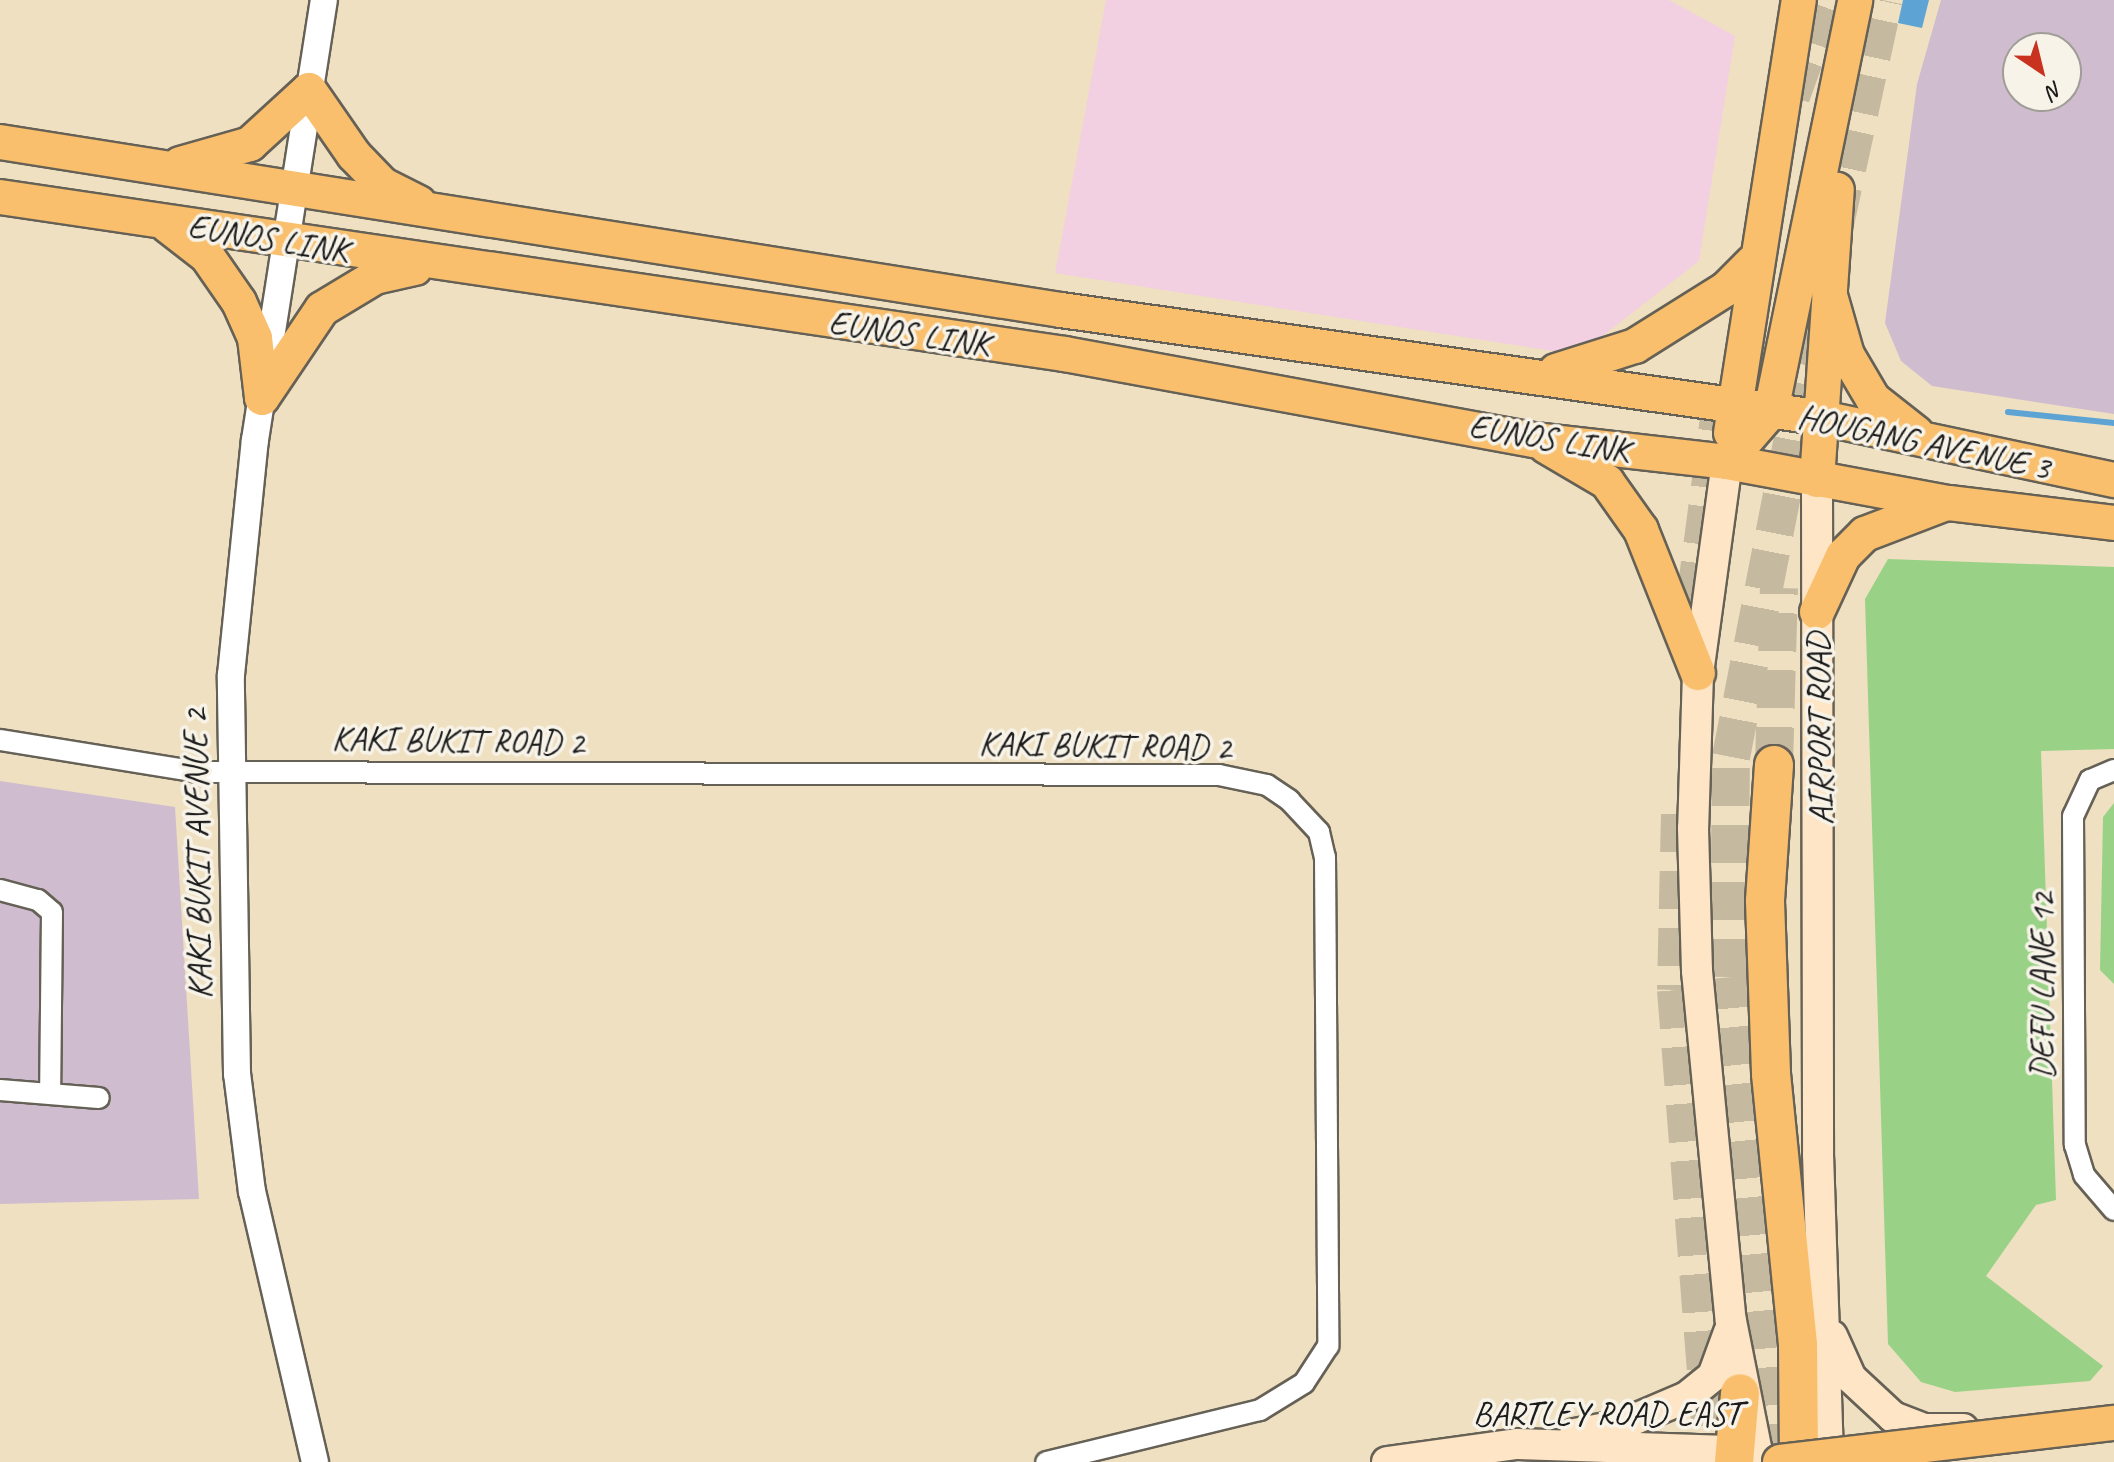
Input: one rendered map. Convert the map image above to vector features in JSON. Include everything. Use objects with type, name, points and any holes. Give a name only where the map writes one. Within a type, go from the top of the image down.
[{"type":"highway","points":[[1774,765],[1765,901],[1780,1456]]},
{"type":"highway","points":[[1740,1393],[1780,1456]]},
{"type":"main road","points":[[1740,1393],[1697,971],[1691,751],[1698,673],[1753,262],[1799,0]]},
{"type":"main road","points":[[1727,462],[1771,411],[1855,0]]},
{"type":"main road","name":"AIRPORT ROAD","points":[[1780,1456],[1826,1323],[1818,1154],[1817,417],[1829,292],[1830,227],[1866,0]]},
{"type":"main road","points":[[157,167],[250,144],[309,90],[383,185],[445,216]]},
{"type":"main road","name":"EUNOS LINK","points":[[0,142],[445,216],[1734,406]]},
{"type":"main road","name":"EUNOS LINK","points":[[0,197],[441,265],[1065,354],[1534,440],[1727,462],[1817,480]]},
{"type":"main road","points":[[160,221],[187,237],[228,282],[255,338],[262,398]]},
{"type":"main road","points":[[1511,375],[1606,361],[1682,319],[1753,262]]},
{"type":"main road","points":[[262,398],[302,331],[329,303],[375,277],[441,265]]},
{"type":"main road","points":[[1829,292],[1847,355],[1873,399],[1923,438]]},
{"type":"main road","name":"HOUGANG AVENUE 3","points":[[1734,406],[1817,417],[1923,438],[1999,461],[2114,480]]},
{"type":"main road","points":[[1534,440],[1607,482],[1641,530],[1698,673]]},
{"type":"main road","name":"HOUGANG AVENUE 3","points":[[1817,480],[1949,503],[2114,523]]},
{"type":"main road","points":[[1817,612],[1843,556],[1865,534],[1949,503]]},
{"type":"main road","points":[[1517,1444],[1621,1425],[1678,1403],[1713,1376],[1731,1321]]},
{"type":"main road","points":[[1826,1323],[1851,1378],[1905,1423],[1952,1430],[2114,1408]]},
{"type":"main road","points":[[1780,1456],[2114,1423]]},
{"type":"main road","name":"BARTLEY ROAD EAST","points":[[1387,1462],[1517,1444],[1780,1456]]},
{"type":"street","name":"KAKI BUKIT AVENUE 2","points":[[315,1462],[252,1192],[237,1074],[232,771],[235,590],[324,0]]},
{"type":"street","name":"KAKI BUKIT ROAD 2","points":[[0,740],[232,771],[1219,775],[1267,785],[1303,811],[1325,857],[1328,1346],[1304,1383],[1260,1410],[1046,1462]]},
{"type":"street","name":"DEFU LANE 12","points":[[2114,770],[2090,780],[2077,798],[2073,863],[2075,1145],[2084,1175],[2114,1210]]},
{"type":"street","points":[[0,890],[44,902],[52,912],[50,1094]]},
{"type":"street","points":[[0,1090],[99,1098]]},
{"type":"shaded area","points":[[1106,0],[1669,0],[1735,36],[1699,261],[1578,355],[1055,273]]},
{"type":"shaded area","points":[[1941,0],[2114,0],[2114,414],[1932,386],[1901,361],[1885,323],[1917,84]]},
{"type":"shaded area","points":[[0,781],[175,807],[199,1199],[0,1204]]},
{"type":"green space","points":[[1888,559],[2114,567],[2114,749],[2041,751],[2056,1200],[2036,1205],[1986,1276],[2103,1366],[2090,1381],[1955,1392],[1921,1382],[1888,1344],[1865,599]]},
{"type":"green space","points":[[2114,803],[2114,984],[2100,970],[2103,817]]},
{"type":"water","points":[[1903,0],[1929,0],[1922,28],[1898,23]]},
{"type":"waterway","points":[[2008,412],[2114,423]]},
{"type":"tunnel","points":[[1791,96],[1826,0]]},
{"type":"tunnel","points":[[1835,224],[1884,0]]},
{"type":"tunnel","points":[[1776,1462],[1729,977],[1731,757],[1821,292]]},
{"type":"tunnel","points":[[1695,601],[1724,381]]},
{"type":"tunnel","points":[[1774,765],[1779,588]]},
{"type":"tunnel","points":[[1680,814],[1676,990],[1713,1462]]}]
